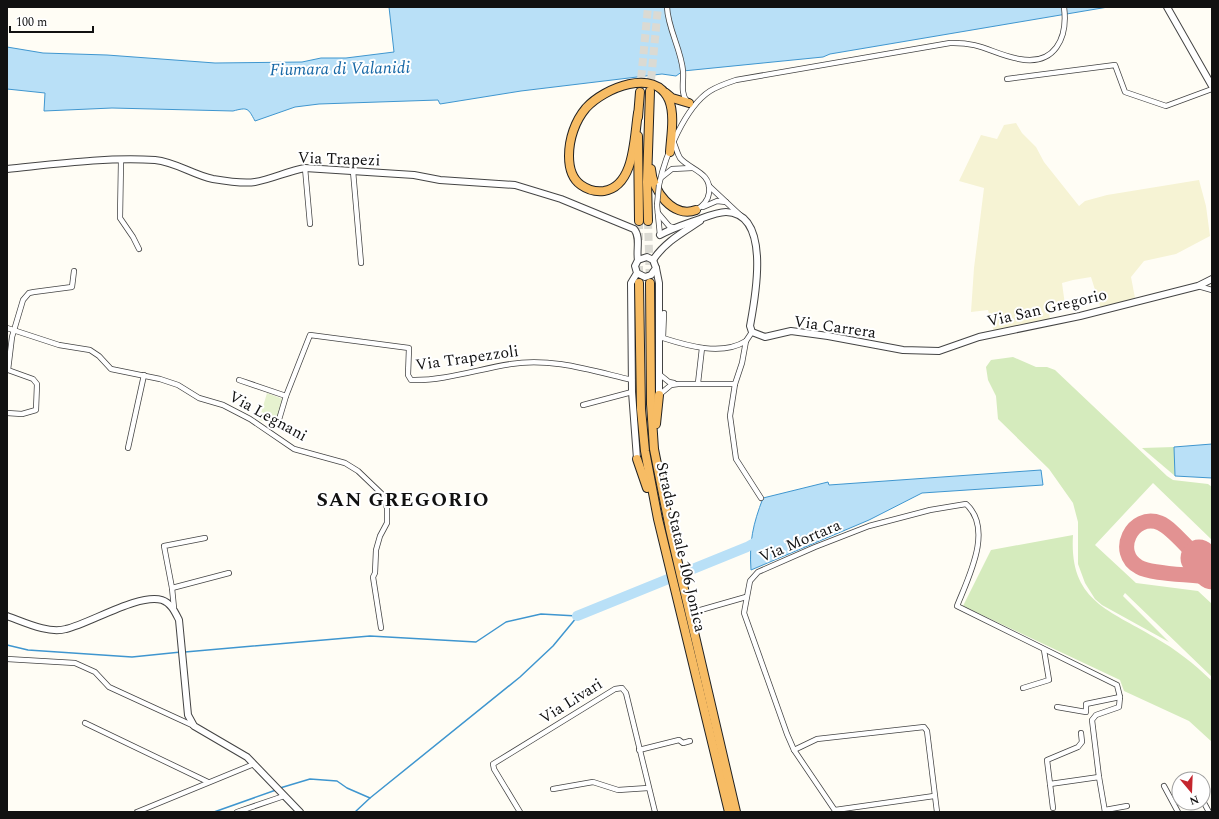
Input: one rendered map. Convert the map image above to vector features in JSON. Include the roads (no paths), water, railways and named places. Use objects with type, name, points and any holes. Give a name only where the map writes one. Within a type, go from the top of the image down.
[{"type":"highway","points":[[640,92],[629,165],[624,178],[618,185],[604,191],[595,191],[582,186],[575,179],[570,170],[569,150],[574,127],[587,107],[598,97],[622,86],[645,83],[654,85],[672,98],[691,104]]},
{"type":"highway","points":[[648,221],[650,91]]},
{"type":"highway","points":[[665,93],[672,108],[670,152]]},
{"type":"highway","points":[[649,110],[651,173],[657,189],[675,209],[683,212],[696,210]]},
{"type":"highway","points":[[638,113],[639,221]]},
{"type":"highway","name":"Strada Statale 106 Jonica","points":[[639,283],[641,409],[645,451],[661,532],[729,812]]},
{"type":"highway","name":"Strada Statale 106 Jonica","points":[[650,283],[651,404],[654,449],[670,529],[736,812]]},
{"type":"highway","points":[[654,449],[659,395]]},
{"type":"highway","points":[[637,459],[658,519]]},
{"type":"street","points":[[667,7],[674,42],[681,60],[683,90],[686,100],[691,104]]},
{"type":"street","points":[[659,251],[660,235],[657,205],[660,182],[670,152],[691,104],[709,92],[736,80],[950,43],[966,42],[1018,59],[1031,60],[1053,52],[1064,33],[1064,7]]},
{"type":"street","points":[[1007,79],[1115,65],[1125,92],[1166,106],[1211,84],[1167,7]]},
{"type":"street","points":[[674,143],[681,158],[704,176],[709,186],[741,216],[750,230],[757,252],[757,286],[750,326],[752,332],[746,341],[742,363],[734,384],[730,416],[736,459],[761,498]]},
{"type":"street","points":[[121,160],[120,218],[133,236],[138,249]]},
{"type":"street","name":"Via Trapezi","points":[[7,169],[89,161],[157,160],[175,164],[206,177],[253,182],[287,171],[305,168],[414,175],[446,180],[501,182],[561,199],[634,229],[638,237],[638,260]]},
{"type":"street","points":[[660,182],[672,169],[685,167],[695,169]]},
{"type":"street","points":[[305,168],[310,224]]},
{"type":"street","points":[[353,171],[361,263]]},
{"type":"street","points":[[696,210],[706,200],[709,186]]},
{"type":"street","points":[[696,210],[719,201],[732,206]]},
{"type":"street","points":[[657,212],[669,226],[675,228]]},
{"type":"street","points":[[660,235],[708,216],[728,212],[741,216]]},
{"type":"street","points":[[653,260],[668,241],[708,216]]},
{"type":"street","points":[[660,235],[663,240],[668,241]]},
{"type":"street","points":[[656,268],[648,277],[637,273],[635,266],[638,260],[647,257],[653,260],[656,268],[659,283],[659,395]]},
{"type":"street","points":[[7,413],[22,414],[36,410],[38,399],[37,384],[33,379],[8,370],[14,330],[25,296],[34,292],[72,287],[74,271]]},
{"type":"street","points":[[637,273],[631,283],[632,392],[637,459]]},
{"type":"street","name":"Via San Gregorio","points":[[903,350],[924,352],[947,350],[980,337],[1080,316],[1198,286],[1212,279]]},
{"type":"street","points":[[1198,286],[1212,290]]},
{"type":"street","points":[[664,313],[663,338],[687,346],[702,348],[734,346],[746,341]]},
{"type":"street","name":"Via Legnani","points":[[7,328],[59,345],[90,350],[99,356],[111,369],[178,385],[200,398],[223,405],[250,419],[294,449],[346,463],[358,471],[382,494],[387,508],[387,523],[380,536],[376,550],[373,577],[381,628]]},
{"type":"street","name":"Via Carrera","points":[[752,332],[765,338],[790,332],[828,336],[903,350]]},
{"type":"street","name":"Via Trapezzoli","points":[[286,396],[310,335],[409,348],[408,375],[411,380],[480,371],[511,364],[546,362],[632,380]]},
{"type":"street","points":[[698,383],[702,348]]},
{"type":"street","points":[[659,374],[669,382],[678,384]]},
{"type":"street","points":[[128,448],[144,376]]},
{"type":"street","points":[[239,380],[286,396],[278,423]]},
{"type":"street","points":[[659,395],[671,385],[698,383],[734,384]]},
{"type":"street","points":[[583,405],[632,392]]},
{"type":"street","name":"Via Mortara","points":[[835,811],[794,750],[744,613],[750,581],[758,572],[814,547],[869,526],[930,510],[966,504],[970,508],[978,526],[976,558],[957,606],[1044,650]]},
{"type":"street","points":[[194,726],[188,715],[182,639],[179,620],[174,608],[172,588],[164,546],[205,538]]},
{"type":"street","points":[[172,588],[229,573]]},
{"type":"street","points":[[690,613],[746,597]]},
{"type":"street","points":[[7,616],[48,629],[65,630],[148,598],[163,600],[174,608]]},
{"type":"street","points":[[1023,688],[1049,680],[1044,650]]},
{"type":"street","points":[[1044,650],[1117,685],[1120,697],[1119,706],[1096,715],[1092,720],[1105,811],[1127,806]]},
{"type":"street","points":[[7,659],[75,663],[95,672],[109,687],[194,726],[247,757],[300,812]]},
{"type":"street","name":"Via Livari","points":[[520,812],[494,769],[493,764],[615,689],[622,688],[626,693],[655,812]]},
{"type":"street","points":[[1057,707],[1086,712],[1086,704],[1120,697]]},
{"type":"street","points":[[85,723],[208,782]]},
{"type":"street","points":[[794,750],[817,739],[924,727],[927,731],[935,786],[934,796],[937,812]]},
{"type":"street","points":[[1053,808],[1047,760],[1078,747],[1082,742],[1081,734]]},
{"type":"street","points":[[639,750],[679,740],[683,743],[690,741]]},
{"type":"street","points":[[136,812],[254,764]]},
{"type":"street","points":[[1050,784],[1099,777]]},
{"type":"street","points":[[554,789],[593,782],[618,790],[648,788]]},
{"type":"street","points":[[1164,786],[1178,812]]},
{"type":"street","points":[[237,812],[282,794]]},
{"type":"street","points":[[835,811],[934,796]]},
{"type":"water","name":"Fiumara di Valanidi","points":[[389,7],[1108,7],[830,54],[823,57],[683,71],[676,76],[662,74],[521,91],[440,104],[438,100],[319,104],[295,107],[255,121],[251,113],[245,109],[233,111],[112,108],[44,111],[45,93],[7,89],[7,47],[43,53],[107,55],[215,63],[302,62],[321,58],[346,58],[394,52]]},
{"type":"water","points":[[1212,444],[1212,478],[1175,476],[1174,447]]},
{"type":"water","points":[[1041,470],[1043,485],[922,493],[869,520],[751,570],[752,533],[763,498],[828,482],[829,485]]},
{"type":"waterway","points":[[577,616],[747,547],[761,539]]},
{"type":"waterway","points":[[185,652],[370,636],[476,642],[506,622],[541,614],[577,616]]},
{"type":"waterway","points":[[355,812],[370,798],[520,677],[553,646],[577,617]]},
{"type":"waterway","points":[[7,645],[28,650],[132,657],[181,652]]},
{"type":"waterway","points":[[280,788],[310,779],[337,781],[347,788],[370,798]]},
{"type":"waterway","points":[[214,812],[276,790]]},
{"type":"tunnel","points":[[640,90],[648,7]]},
{"type":"tunnel","points":[[650,91],[658,7]]},
{"type":"tunnel","points":[[639,221],[639,240]]},
{"type":"tunnel","points":[[648,221],[650,283]]},
{"type":"tunnel","points":[[639,254],[639,280]]},
{"type":"district","name":"SAN GREGORIO","points":[[403,500]]}]
